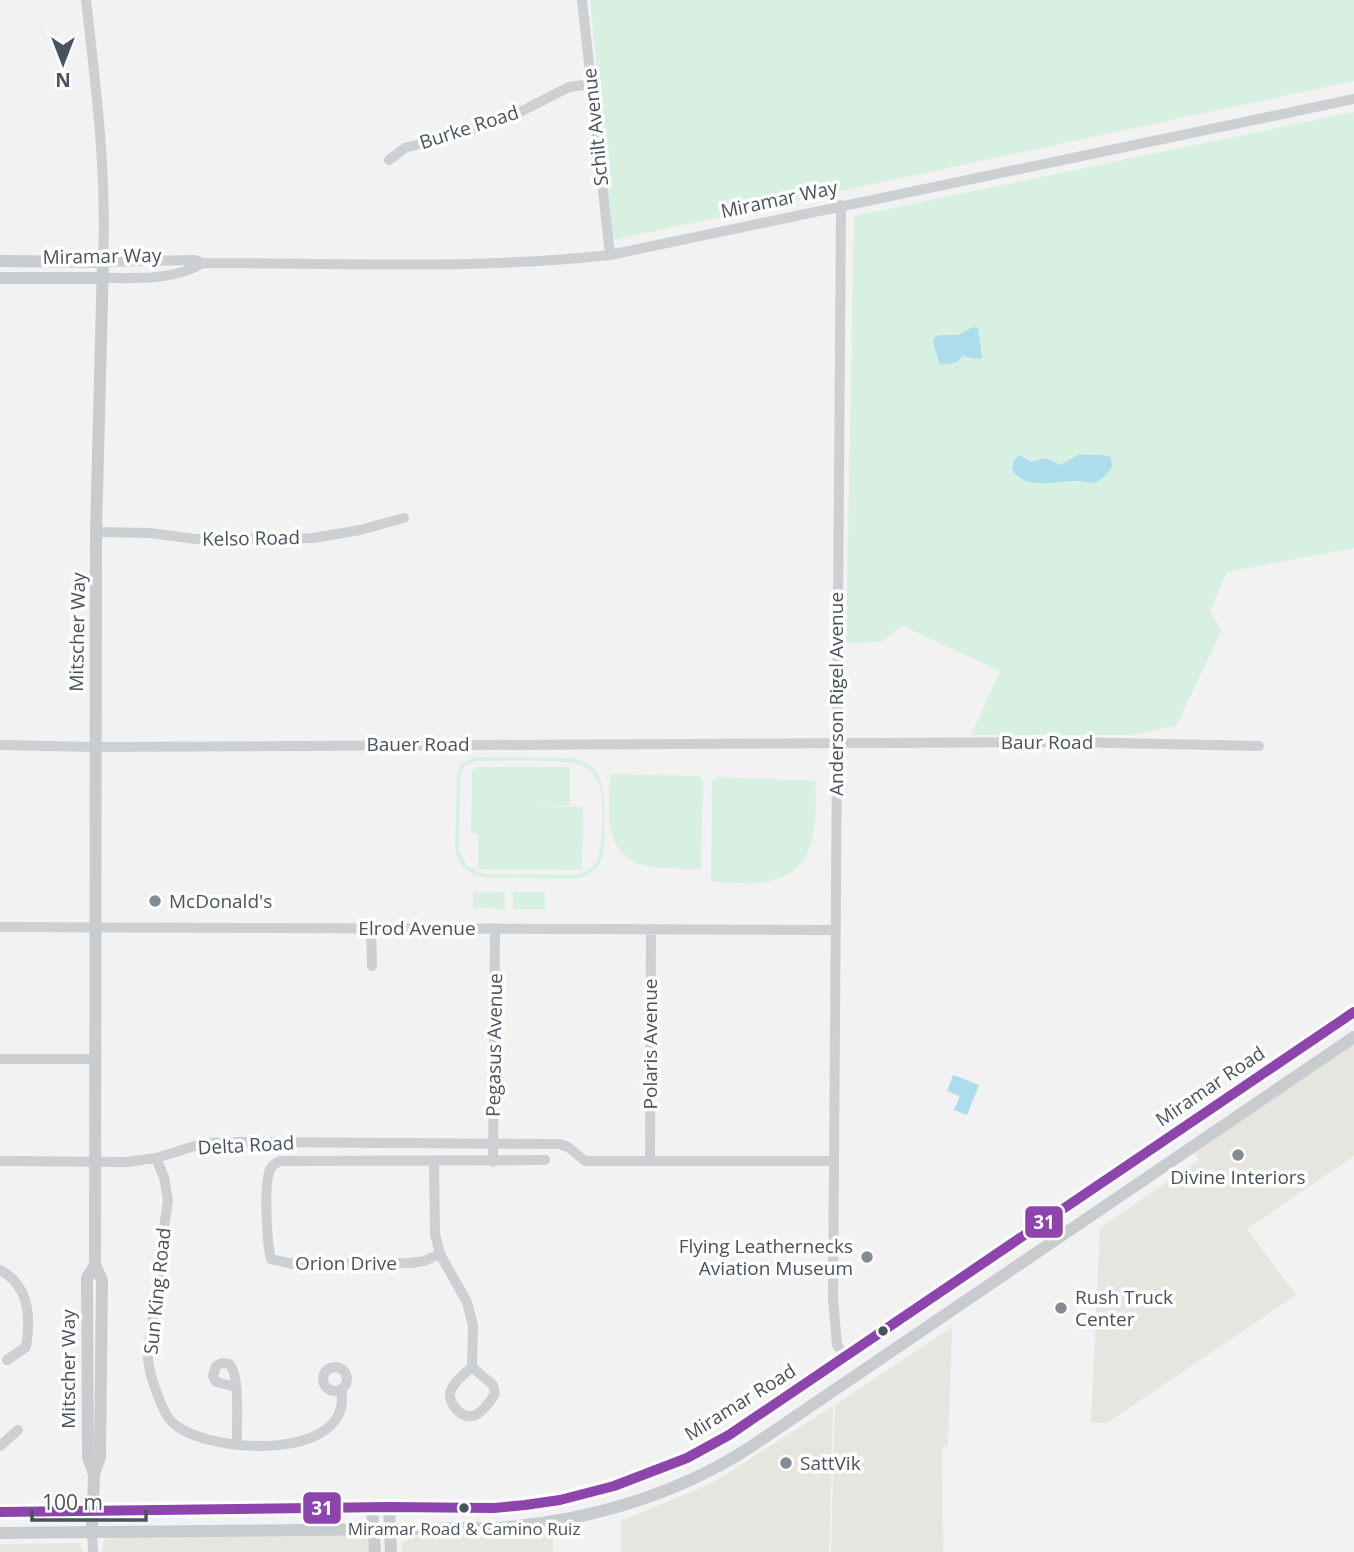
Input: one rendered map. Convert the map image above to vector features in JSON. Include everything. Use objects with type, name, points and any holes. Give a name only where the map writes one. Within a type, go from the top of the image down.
[{"type":"main road","name":"Miramar Way","points":[[0,261],[103,262]]},
{"type":"main road","name":"Mitscher Way","points":[[92,1532],[94,1474],[88,1457],[87,1278],[95,1265],[96,532],[103,262]]},
{"type":"main road","name":"Miramar Way","points":[[0,278],[102,278]]},
{"type":"main road","name":"Miramar Road","points":[[0,1512],[494,1508],[560,1500],[614,1486],[687,1458],[729,1435],[1354,1013]]},
{"type":"main road","name":"Miramar Road","points":[[0,1533],[495,1528],[564,1520],[658,1493],[739,1454],[1354,1037]]},
{"type":"main road","points":[[372,1507],[375,1552]]},
{"type":"main road","points":[[389,1507],[391,1552]]},
{"type":"street","name":"Mitscher Way","points":[[86,0],[101,135],[105,230],[103,262]]},
{"type":"street","name":"Schilt Avenue","points":[[582,0],[610,255]]},
{"type":"street","name":"Burke Road","points":[[389,160],[405,148],[478,128],[514,115],[569,87],[591,83]]},
{"type":"street","name":"Miramar Way","points":[[103,262],[194,260],[204,263],[479,263],[552,261],[610,255],[1354,99]]},
{"type":"street","name":"Anderson Rigel Avenue","points":[[841,205],[833,1299],[837,1345],[846,1357]]},
{"type":"street","name":"Miramar Way","points":[[102,278],[155,278],[204,263]]},
{"type":"street","name":"Kelso Road","points":[[96,532],[150,533],[196,540],[313,538],[360,530],[404,518]]},
{"type":"street","name":"Baur Road","points":[[836,744],[1067,742],[1259,746]]},
{"type":"street","name":"Bauer Road","points":[[0,745],[95,747],[836,744]]},
{"type":"street","name":"Elrod Avenue","points":[[0,927],[834,930]]},
{"type":"street","points":[[372,927],[372,966]]},
{"type":"street","name":"Pegasus Avenue","points":[[493,1161],[495,928]]},
{"type":"street","name":"Polaris Avenue","points":[[650,1160],[651,929]]},
{"type":"street","points":[[0,1059],[96,1059]]},
{"type":"street","name":"Delta Road","points":[[0,1161],[127,1162],[156,1158],[204,1143],[559,1144],[568,1147],[585,1161],[650,1160]]},
{"type":"street","name":"Sun King Road","points":[[156,1158],[164,1177],[168,1201],[148,1359],[155,1388],[171,1422],[192,1435],[217,1443],[282,1446],[317,1436],[331,1425],[340,1412],[343,1396],[341,1389]]},
{"type":"street","name":"Delta Road","points":[[280,1161],[545,1160]]},
{"type":"street","points":[[650,1160],[833,1161]]},
{"type":"street","name":"Orion Drive","points":[[280,1161],[272,1166],[267,1177],[268,1246],[271,1259],[293,1264],[410,1263],[424,1261],[440,1254]]},
{"type":"street","points":[[434,1162],[435,1234],[440,1254],[467,1302],[473,1326],[472,1367],[452,1387],[449,1396],[460,1413],[468,1416],[476,1415],[495,1394],[493,1385],[472,1367]]},
{"type":"street","points":[[0,1270],[18,1287],[28,1308],[26,1347],[7,1360]]},
{"type":"street","points":[[236,1387],[237,1444]]},
{"type":"street","points":[[0,1446],[18,1430]]},
{"type":"street","points":[[92,1532],[93,1552]]},
{"type":"shaded area","points":[[1354,1043],[1354,1156],[1247,1229],[1296,1295],[1107,1423],[1091,1423],[1100,1228],[1199,1160],[1194,1152]]},
{"type":"shaded area","points":[[952,1327],[948,1446],[942,1447],[943,1552],[831,1552],[835,1405]]},
{"type":"shaded area","points":[[833,1406],[829,1552],[621,1552],[621,1521],[712,1483]]},
{"type":"shaded area","points":[[553,1531],[553,1552],[403,1552],[401,1543],[414,1537]]},
{"type":"shaded area","points":[[109,1537],[366,1537],[371,1552],[102,1552],[104,1541]]},
{"type":"shaded area","points":[[79,1543],[83,1552],[0,1552],[0,1544]]},
{"type":"green space","points":[[590,0],[1354,0],[1354,81],[613,240]]},
{"type":"green space","points":[[1354,112],[1354,548],[1227,572],[1210,611],[1222,630],[1176,726],[1130,735],[971,735],[1000,671],[903,626],[881,642],[846,643],[854,216]]},
{"type":"green space","points":[[475,757],[573,758],[592,767],[602,784],[604,794],[604,849],[598,866],[588,874],[573,879],[482,877],[468,871],[458,860],[455,849],[457,775],[461,763]],"holes":[[[475,761],[575,763],[591,772],[600,786],[602,813],[600,847],[592,867],[584,873],[574,875],[484,874],[467,866],[459,850],[460,777],[463,768]]]},
{"type":"green space","points":[[476,767],[570,767],[570,806],[534,807],[583,807],[582,870],[478,869],[478,834],[471,833],[472,771]]},
{"type":"green space","points":[[610,774],[699,776],[703,781],[701,869],[646,866],[631,861],[621,852],[615,842],[609,816]]},
{"type":"green space","points":[[718,777],[816,781],[811,844],[796,868],[784,877],[766,882],[711,882],[712,781]]},
{"type":"green space","points":[[473,891],[505,892],[505,909],[473,908]]},
{"type":"green space","points":[[513,892],[545,892],[545,909],[513,909]]},
{"type":"water","points":[[973,327],[978,328],[982,358],[963,356],[957,362],[940,365],[934,338],[940,335],[958,335]]},
{"type":"water","points":[[1079,454],[1107,456],[1111,458],[1112,467],[1096,482],[1049,483],[1024,480],[1012,469],[1014,460],[1020,455],[1031,462],[1046,458],[1061,465]]},
{"type":"water","points":[[953,1075],[979,1085],[967,1115],[954,1110],[960,1096],[947,1091]]},
{"type":"transit line","name":"31","points":[[0,1512],[494,1508],[560,1500],[614,1486],[687,1458],[729,1435],[1354,1012]]},
{"type":"place","name":"McDonald's","points":[[155,901]]},
{"type":"place","name":"Divine Interiors","points":[[1238,1155]]},
{"type":"place","name":"Flying Leathernecks Aviation Museum","points":[[867,1257]]},
{"type":"place","name":"Rush Truck Center","points":[[1061,1308]]},
{"type":"place","name":"SattVik","points":[[786,1463]]},
{"type":"place","name":"Miramar Road & Camino Ruiz","points":[[464,1508]]}]
